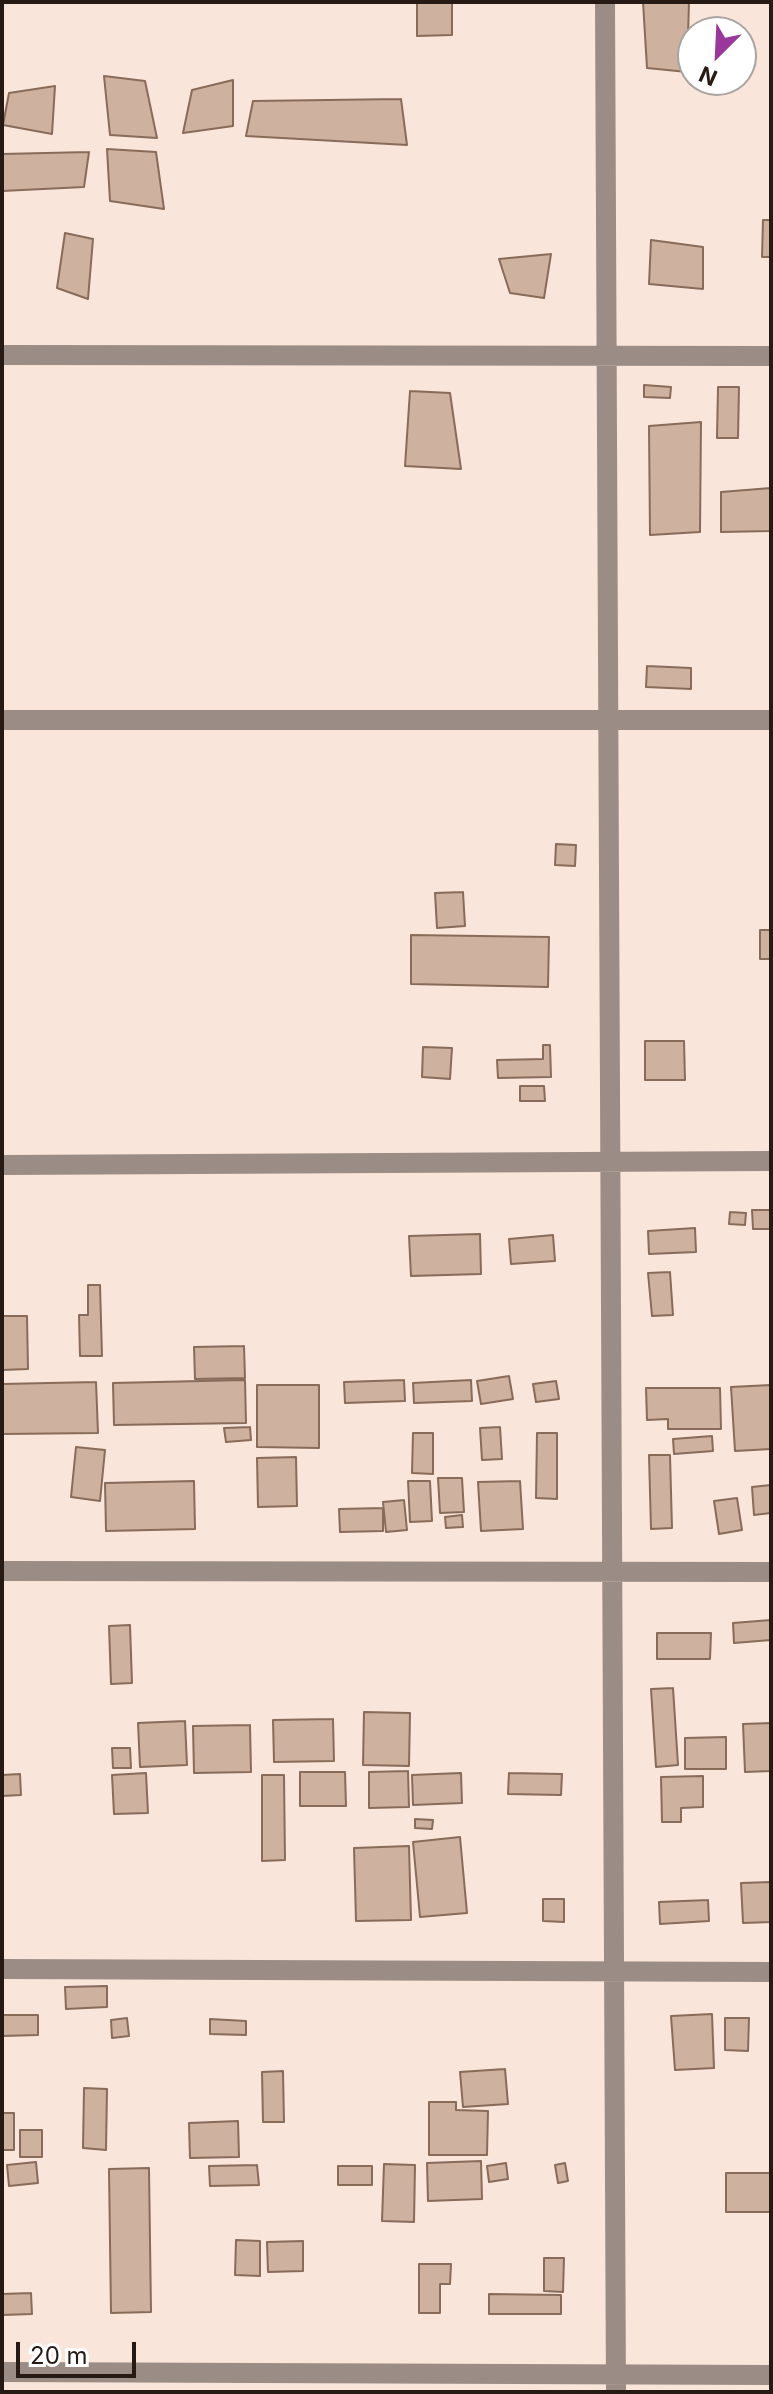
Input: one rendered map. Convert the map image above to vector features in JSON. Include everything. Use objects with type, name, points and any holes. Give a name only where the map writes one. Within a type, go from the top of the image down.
[{"type":"street","points":[[605,2],[616,2383]]},
{"type":"street","points":[[2,355],[771,356]]},
{"type":"street","points":[[2,720],[771,720]]},
{"type":"street","points":[[2,1165],[771,1161]]},
{"type":"street","points":[[2,1571],[771,1572]]},
{"type":"street","points":[[2,1969],[771,1972]]},
{"type":"street","points":[[2,2372],[616,2383],[771,2375]]},
{"type":"building","points":[[417,2],[452,2],[452,35],[417,36]]},
{"type":"building","points":[[643,2],[689,2],[689,16],[677,16],[677,71],[647,68]]},
{"type":"building","points":[[104,76],[145,81],[157,138],[110,135]]},
{"type":"building","points":[[233,80],[233,126],[183,133],[192,90]]},
{"type":"building","points":[[55,86],[52,134],[3,125],[9,93]]},
{"type":"building","points":[[401,99],[407,145],[246,136],[253,101]]},
{"type":"building","points":[[107,149],[156,152],[164,209],[110,201]]},
{"type":"building","points":[[89,152],[84,187],[2,191],[2,154]]},
{"type":"building","points":[[763,220],[771,220],[771,257],[762,257]]},
{"type":"building","points":[[65,233],[93,239],[88,299],[57,288]]},
{"type":"building","points":[[651,240],[703,247],[703,289],[649,284]]},
{"type":"building","points":[[551,254],[544,298],[510,293],[499,259]]},
{"type":"building","points":[[644,385],[671,387],[670,398],[644,397]]},
{"type":"building","points":[[718,387],[739,387],[738,438],[717,438]]},
{"type":"building","points":[[410,391],[450,393],[461,469],[405,466]]},
{"type":"building","points":[[701,422],[700,532],[650,535],[649,426]]},
{"type":"building","points":[[771,488],[771,531],[721,532],[721,492]]},
{"type":"building","points":[[647,666],[691,668],[691,689],[646,687]]},
{"type":"building","points":[[556,844],[576,845],[575,866],[555,865]]},
{"type":"building","points":[[463,892],[465,926],[437,928],[435,893]]},
{"type":"building","points":[[760,930],[771,930],[771,959],[760,959]]},
{"type":"building","points":[[411,935],[549,937],[548,987],[411,984]]},
{"type":"building","points":[[645,1041],[684,1041],[685,1080],[645,1080]]},
{"type":"building","points":[[543,1045],[550,1045],[551,1077],[498,1078],[497,1060],[543,1059]]},
{"type":"building","points":[[423,1047],[452,1048],[450,1079],[422,1077]]},
{"type":"building","points":[[520,1086],[544,1086],[545,1101],[520,1101]]},
{"type":"building","points":[[752,1210],[771,1210],[771,1229],[753,1229]]},
{"type":"building","points":[[730,1212],[746,1213],[745,1225],[729,1224]]},
{"type":"building","points":[[695,1228],[696,1252],[649,1254],[648,1231]]},
{"type":"building","points":[[480,1234],[481,1274],[411,1276],[409,1236]]},
{"type":"building","points":[[553,1235],[555,1261],[511,1264],[509,1239]]},
{"type":"building","points":[[670,1272],[673,1315],[652,1316],[648,1273]]},
{"type":"building","points":[[88,1285],[100,1285],[102,1356],[80,1356],[79,1315],[88,1315]]},
{"type":"building","points":[[2,1316],[27,1316],[28,1369],[2,1370]]},
{"type":"building","points":[[244,1346],[245,1378],[195,1379],[194,1347]]},
{"type":"building","points":[[509,1376],[513,1399],[481,1404],[477,1381]]},
{"type":"building","points":[[245,1380],[246,1423],[114,1425],[113,1383]]},
{"type":"building","points":[[404,1380],[405,1401],[345,1403],[344,1382]]},
{"type":"building","points":[[471,1380],[472,1401],[414,1403],[413,1383]]},
{"type":"building","points":[[556,1381],[559,1399],[536,1402],[533,1384]]},
{"type":"building","points":[[96,1382],[98,1433],[2,1434],[2,1384]]},
{"type":"building","points":[[257,1385],[319,1385],[319,1448],[257,1447]]},
{"type":"building","points":[[771,1385],[771,1449],[735,1451],[731,1387]]},
{"type":"building","points":[[646,1388],[720,1388],[721,1429],[668,1429],[668,1419],[647,1420]]},
{"type":"building","points":[[250,1427],[251,1440],[226,1442],[224,1428]]},
{"type":"building","points":[[500,1427],[502,1459],[482,1460],[480,1428]]},
{"type":"building","points":[[413,1433],[433,1433],[433,1474],[412,1473]]},
{"type":"building","points":[[537,1433],[557,1433],[557,1499],[536,1498]]},
{"type":"building","points":[[712,1436],[713,1451],[674,1454],[673,1439]]},
{"type":"building","points":[[76,1447],[105,1450],[100,1501],[71,1497]]},
{"type":"building","points":[[649,1455],[670,1455],[672,1528],[651,1529]]},
{"type":"building","points":[[296,1457],[297,1506],[258,1507],[257,1458]]},
{"type":"building","points":[[438,1478],[462,1478],[464,1512],[440,1513]]},
{"type":"building","points":[[194,1481],[195,1529],[106,1531],[105,1483]]},
{"type":"building","points":[[408,1481],[430,1481],[432,1521],[410,1522]]},
{"type":"building","points":[[520,1481],[523,1529],[481,1531],[478,1482]]},
{"type":"building","points":[[771,1485],[771,1513],[754,1515],[752,1487]]},
{"type":"building","points":[[737,1498],[742,1530],[719,1534],[714,1501]]},
{"type":"building","points":[[404,1500],[407,1530],[386,1532],[383,1502]]},
{"type":"building","points":[[383,1508],[383,1531],[340,1532],[339,1509]]},
{"type":"building","points":[[462,1515],[463,1527],[446,1528],[445,1517]]},
{"type":"building","points":[[771,1620],[771,1640],[734,1643],[733,1623]]},
{"type":"building","points":[[130,1625],[132,1683],[111,1684],[109,1626]]},
{"type":"building","points":[[657,1633],[711,1633],[710,1659],[657,1659]]},
{"type":"building","points":[[673,1688],[678,1765],[656,1767],[651,1689]]},
{"type":"building","points":[[364,1712],[410,1713],[409,1766],[363,1765]]},
{"type":"building","points":[[333,1719],[334,1761],[274,1762],[273,1720]]},
{"type":"building","points":[[185,1721],[187,1765],[140,1767],[138,1723]]},
{"type":"building","points":[[771,1723],[771,1771],[745,1772],[743,1724]]},
{"type":"building","points":[[250,1725],[251,1772],[194,1773],[193,1726]]},
{"type":"building","points":[[726,1737],[726,1769],[685,1769],[685,1738]]},
{"type":"building","points":[[112,1748],[130,1748],[131,1768],[113,1768]]},
{"type":"building","points":[[408,1771],[409,1807],[369,1808],[369,1772]]},
{"type":"building","points":[[300,1772],[345,1772],[346,1806],[300,1806]]},
{"type":"building","points":[[146,1773],[148,1813],[114,1814],[112,1775]]},
{"type":"building","points":[[461,1773],[462,1803],[413,1805],[412,1775]]},
{"type":"building","points":[[509,1773],[562,1774],[561,1795],[508,1794]]},
{"type":"building","points":[[20,1774],[21,1795],[2,1796],[2,1775]]},
{"type":"building","points":[[262,1775],[284,1775],[285,1860],[262,1861]]},
{"type":"building","points":[[703,1776],[703,1807],[681,1808],[681,1822],[662,1822],[661,1777]]},
{"type":"building","points":[[415,1819],[433,1820],[432,1829],[415,1828]]},
{"type":"building","points":[[460,1837],[467,1913],[420,1917],[413,1842]]},
{"type":"building","points":[[409,1846],[411,1920],[356,1921],[354,1848]]},
{"type":"building","points":[[771,1882],[771,1922],[743,1923],[741,1883]]},
{"type":"building","points":[[543,1899],[564,1899],[564,1922],[543,1921]]},
{"type":"building","points":[[708,1900],[709,1921],[660,1924],[659,1902]]},
{"type":"building","points":[[107,1986],[107,2007],[66,2009],[65,1987]]},
{"type":"building","points":[[712,2014],[714,2068],[675,2070],[671,2016]]},
{"type":"building","points":[[2,2015],[38,2015],[38,2035],[2,2036]]},
{"type":"building","points":[[127,2018],[129,2036],[112,2038],[111,2020]]},
{"type":"building","points":[[725,2018],[749,2018],[748,2051],[725,2050]]},
{"type":"building","points":[[210,2019],[246,2021],[246,2035],[210,2034]]},
{"type":"building","points":[[505,2069],[508,2104],[463,2107],[460,2072]]},
{"type":"building","points":[[283,2071],[284,2122],[263,2122],[262,2072]]},
{"type":"building","points":[[84,2088],[107,2089],[106,2150],[83,2148]]},
{"type":"building","points":[[429,2102],[456,2102],[456,2110],[488,2111],[487,2155],[429,2155]]},
{"type":"building","points":[[2,2113],[14,2113],[14,2150],[2,2150]]},
{"type":"building","points":[[238,2121],[239,2157],[190,2158],[189,2123]]},
{"type":"building","points":[[20,2130],[42,2130],[42,2157],[20,2157]]},
{"type":"building","points":[[481,2161],[482,2199],[428,2201],[427,2163]]},
{"type":"building","points":[[36,2162],[38,2183],[9,2186],[7,2165]]},
{"type":"building","points":[[506,2163],[508,2179],[489,2182],[487,2166]]},
{"type":"building","points":[[565,2163],[568,2181],[558,2183],[555,2165]]},
{"type":"building","points":[[384,2164],[415,2165],[414,2222],[382,2221]]},
{"type":"building","points":[[257,2165],[259,2185],[210,2186],[209,2166]]},
{"type":"building","points":[[338,2166],[372,2166],[372,2185],[338,2185]]},
{"type":"building","points":[[149,2168],[151,2312],[111,2313],[109,2169]]},
{"type":"building","points":[[726,2173],[771,2173],[771,2212],[726,2212]]},
{"type":"building","points":[[236,2240],[260,2241],[260,2276],[235,2275]]},
{"type":"building","points":[[303,2241],[303,2271],[268,2272],[267,2242]]},
{"type":"building","points":[[544,2258],[564,2258],[563,2292],[544,2291]]},
{"type":"building","points":[[419,2264],[451,2264],[450,2284],[440,2284],[440,2313],[419,2313]]},
{"type":"building","points":[[31,2293],[32,2314],[2,2315],[2,2294]]},
{"type":"building","points":[[489,2294],[561,2295],[561,2314],[489,2314]]}]
